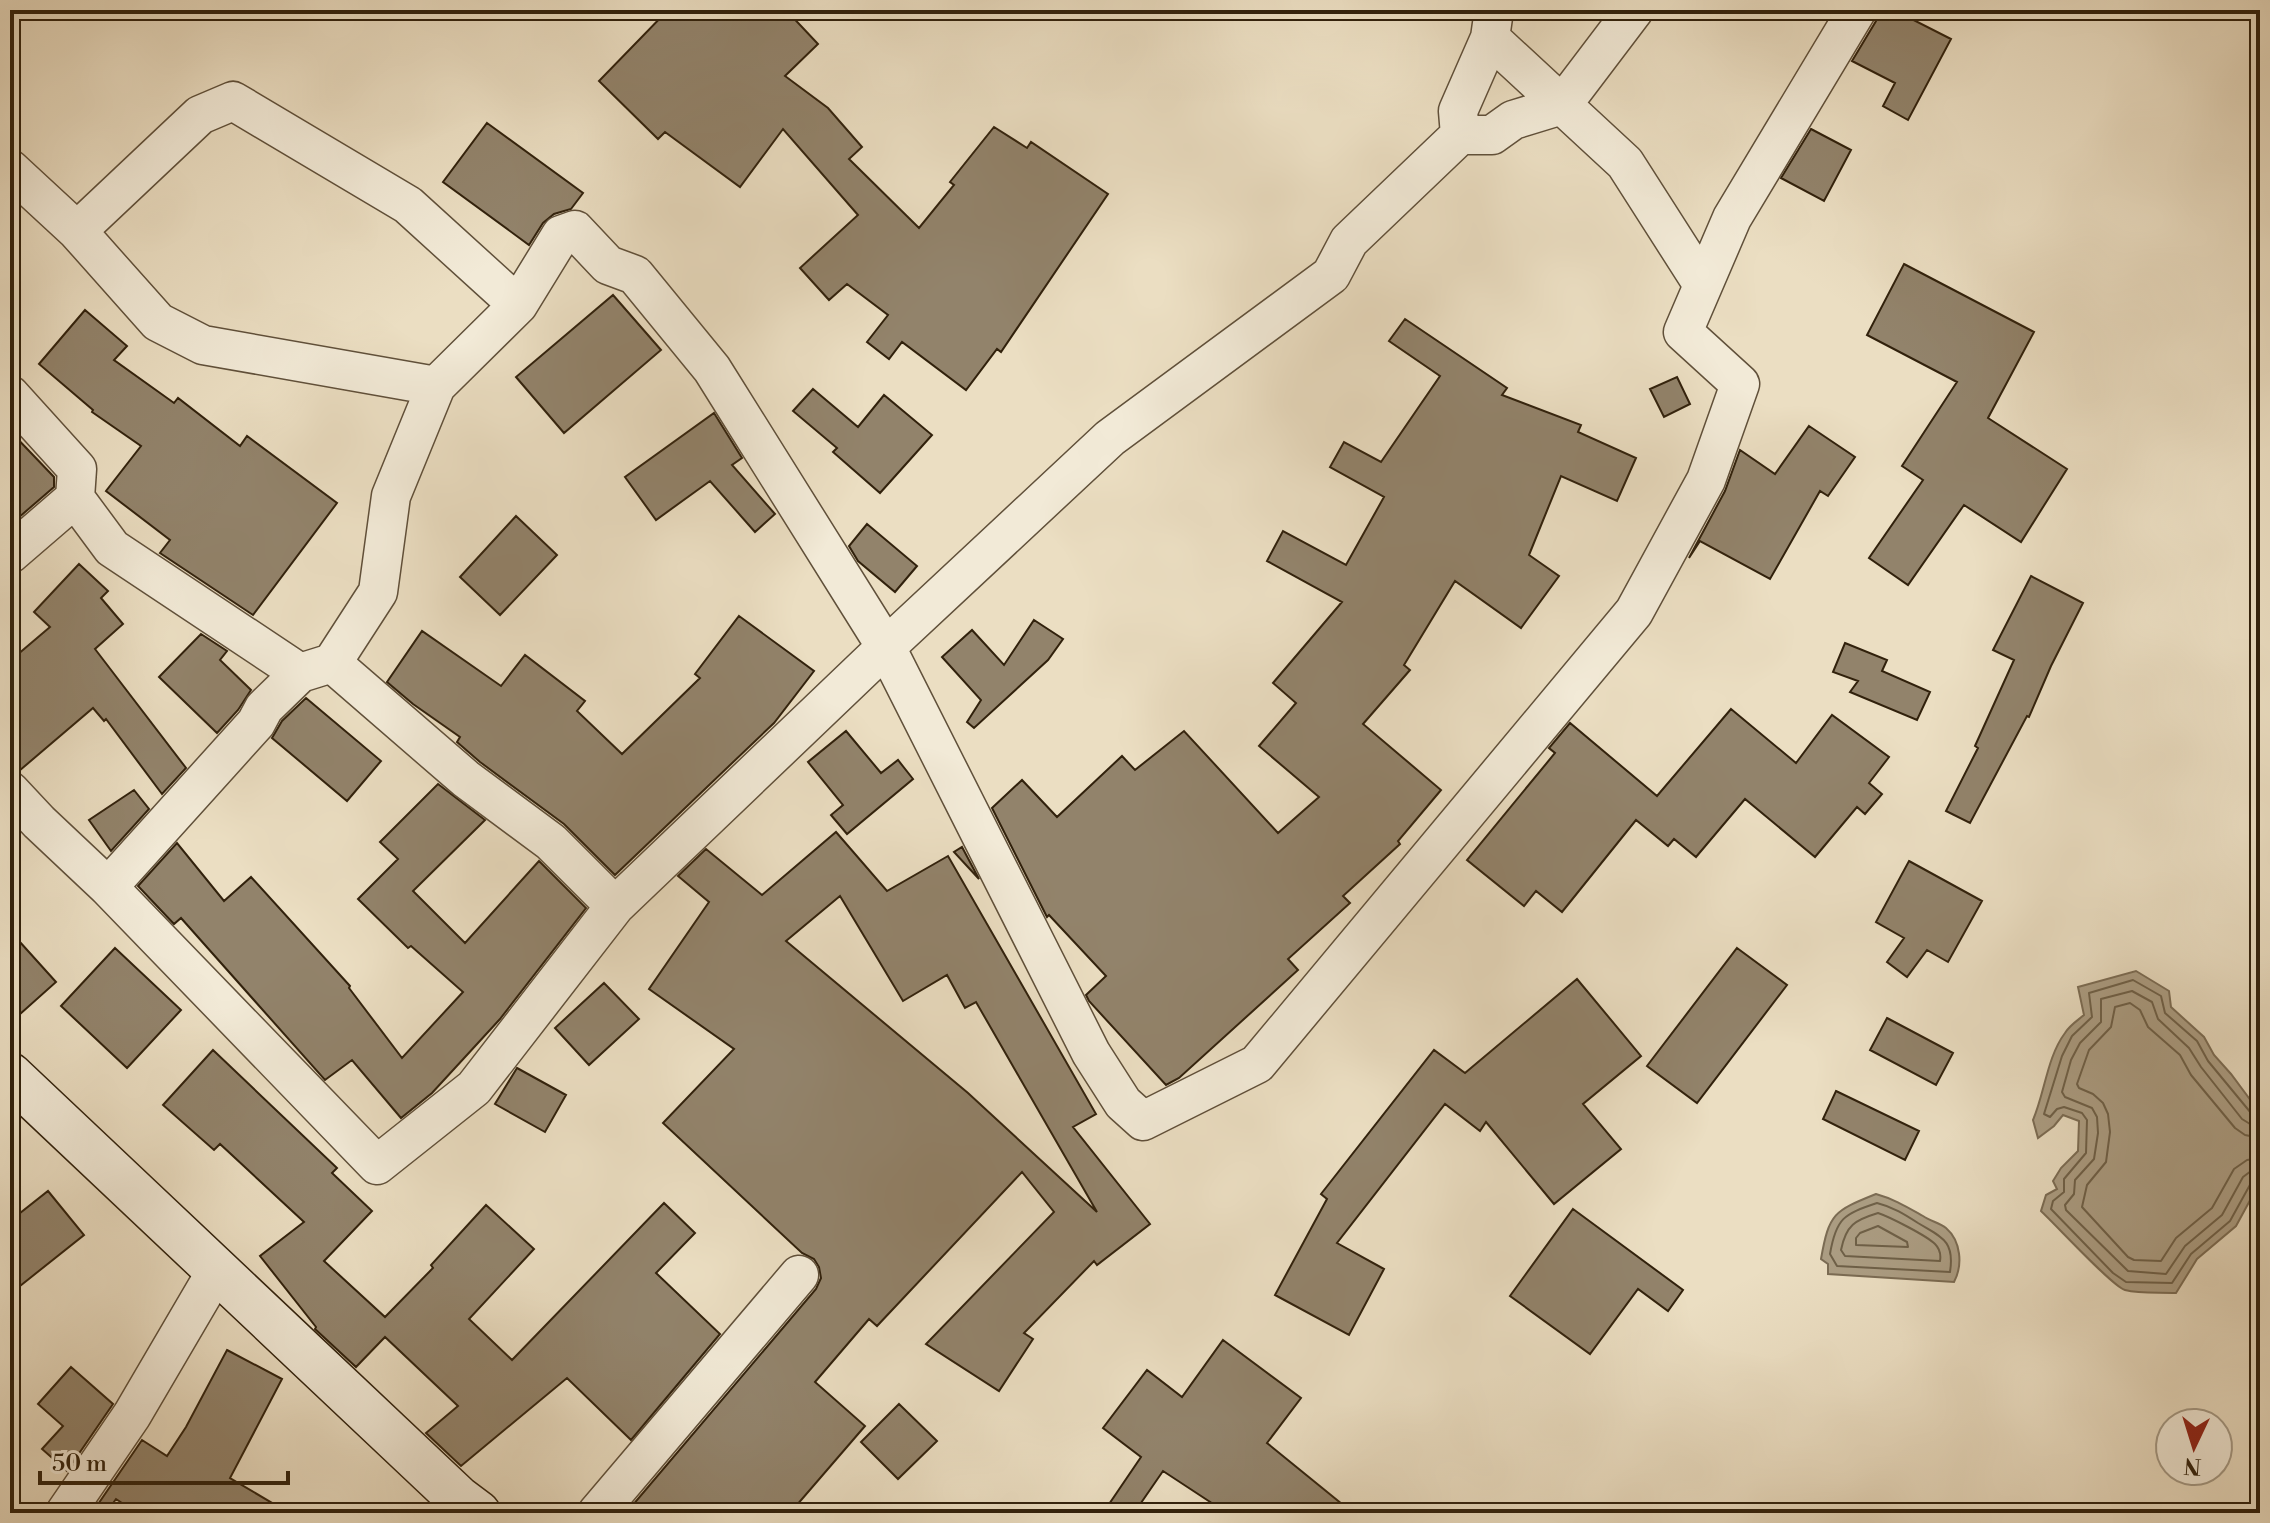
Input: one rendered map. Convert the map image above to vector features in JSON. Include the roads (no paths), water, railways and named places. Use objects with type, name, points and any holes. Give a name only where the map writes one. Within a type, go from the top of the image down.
[{"type":"street","points":[[10,791],[108,887],[377,1165],[474,1088],[615,906],[1110,438],[1331,275],[1349,241],[1460,135],[1492,135],[1513,120],[1562,105],[1634,10]]},
{"type":"street","points":[[108,887],[256,723],[264,708],[316,668],[378,592],[391,496],[436,386],[518,305],[561,235],[575,230],[608,265],[635,275],[712,369],[886,647],[1091,1053],[1123,1103],[1143,1121],[1257,1064],[1634,612],[1706,480],[1740,384],[1683,332],[1732,218],[1857,10]]},
{"type":"street","points":[[1460,135],[1458,111],[1492,24],[1562,105],[1625,163],[1703,285]]},
{"type":"street","points":[[77,231],[200,115],[233,101],[408,205],[518,305]]},
{"type":"street","points":[[10,169],[77,231],[158,322],[203,345],[436,386]]},
{"type":"street","points":[[10,395],[77,469],[75,498],[112,548],[316,668],[551,842],[615,906]]},
{"type":"street","points":[[10,554],[75,498]]},
{"type":"street","points":[[10,1075],[478,1513]]},
{"type":"street","points":[[65,1513],[132,1415],[217,1270]]},
{"type":"street","points":[[597,1513],[799,1275]]},
{"type":"water","points":[[2136,971],[2169,991],[2171,1007],[2204,1037],[2214,1055],[2260,1113],[2260,1182],[2236,1226],[2197,1259],[2176,1293],[2125,1290],[2097,1267],[2041,1211],[2046,1195],[2057,1189],[2053,1181],[2061,1168],[2078,1151],[2079,1121],[2063,1115],[2038,1138],[2033,1120],[2059,1042],[2084,1015],[2078,987]]},
{"type":"water","points":[[1876,1194],[1895,1201],[1951,1233],[1959,1254],[1959,1268],[1954,1282],[1828,1274],[1828,1264],[1821,1259],[1831,1223],[1842,1210]]}]
